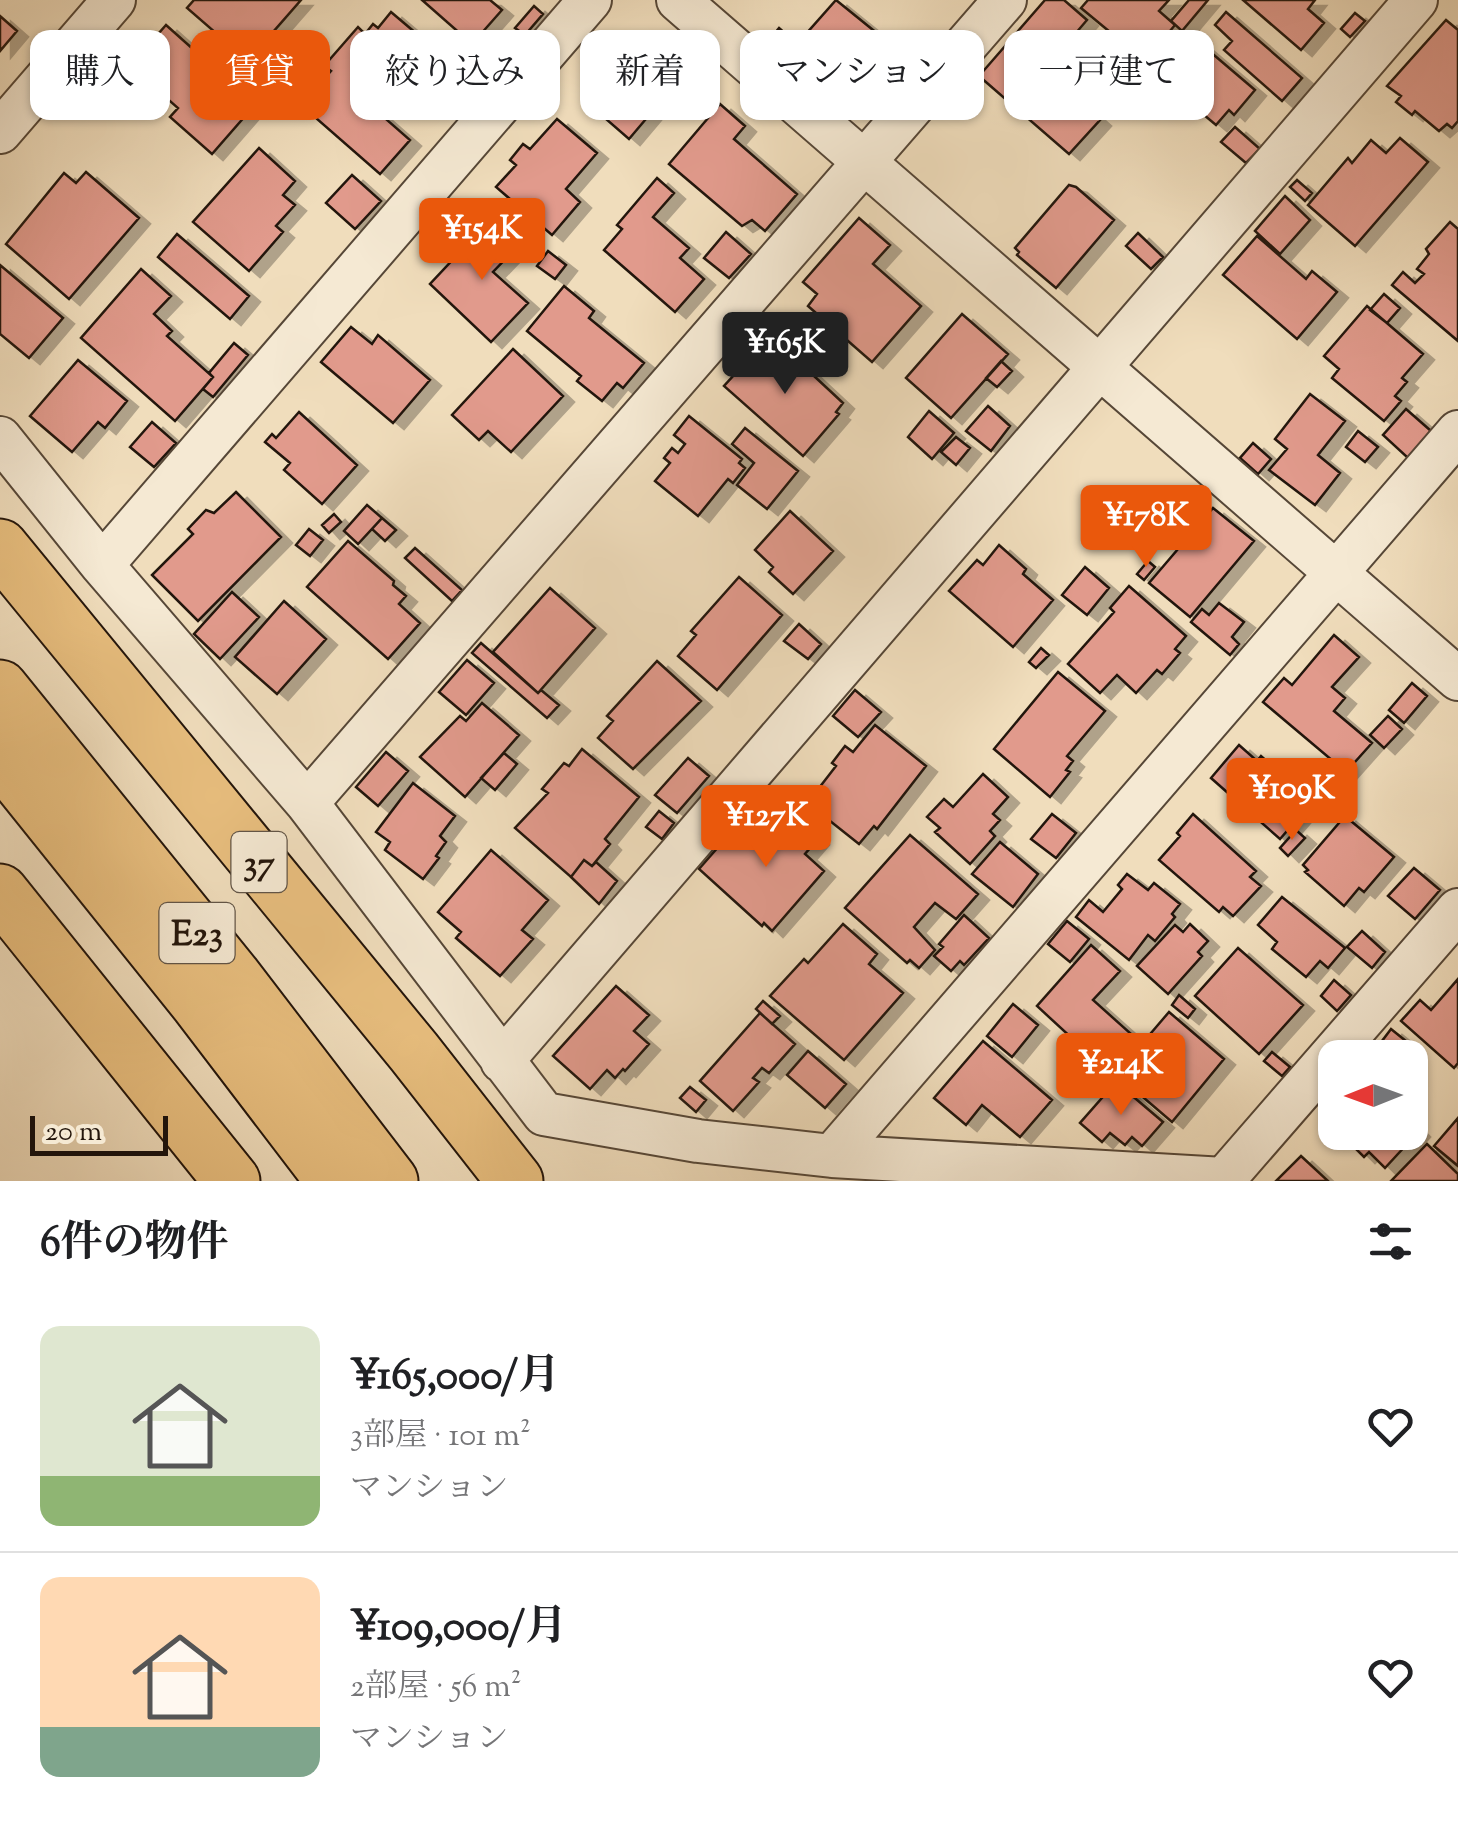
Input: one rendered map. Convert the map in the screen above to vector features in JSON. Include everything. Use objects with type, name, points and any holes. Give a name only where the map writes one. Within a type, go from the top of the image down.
[{"type":"main road","name":"37","points":[[0,547],[515,1181]]},
{"type":"main road","name":"E23","points":[[0,688],[233,976],[390,1181]]},
{"type":"main road","name":"E23","points":[[0,756],[334,1181]]},
{"type":"main road","points":[[0,892],[232,1181]]},
{"type":"street","points":[[0,132],[114,0]]},
{"type":"street","points":[[102,566],[590,0]]},
{"type":"street","points":[[678,0],[1458,679]]},
{"type":"street","points":[[306,803],[1005,0]]},
{"type":"street","points":[[502,1062],[1416,0]]},
{"type":"street","points":[[832,1156],[1458,432]]},
{"type":"street","points":[[0,438],[102,566],[306,803],[544,1114],[698,1142],[832,1156],[1224,1179],[1458,910]]},
{"type":"building","points":[[194,0],[301,0],[275,30],[212,30],[187,8]]},
{"type":"building","points":[[422,0],[490,0],[502,10],[484,30],[456,30]]},
{"type":"building","points":[[836,0],[873,30],[809,30]]},
{"type":"building","points":[[1045,0],[1064,0],[1087,20],[1078,30],[1019,30]]},
{"type":"building","points":[[1088,0],[1169,0],[1159,11],[1175,25],[1171,30],[1108,30],[1081,8]]},
{"type":"building","points":[[1189,0],[1208,0],[1183,30],[1171,21]]},
{"type":"building","points":[[1243,0],[1315,0],[1308,9],[1324,23],[1301,50]]},
{"type":"building","points":[[534,6],[543,14],[529,30],[515,28]]},
{"type":"building","points":[[391,12],[412,30],[368,30],[373,24],[378,28]]},
{"type":"building","points":[[1226,12],[1302,78],[1282,101],[1224,50],[1232,41],[1215,25]]},
{"type":"building","points":[[1355,13],[1365,21],[1350,37],[1341,29]]},
{"type":"building","points":[[0,16],[17,31],[0,51]]},
{"type":"building","points":[[1446,20],[1458,30],[1458,121],[1452,128],[1447,124],[1439,131],[1415,111],[1412,115],[1396,102],[1401,96],[1387,86]]},
{"type":"building","points":[[166,25],[190,46],[190,120],[242,120],[212,154],[170,117],[178,108],[170,101],[170,30],[162,30]]},
{"type":"building","points":[[350,36],[350,120],[387,120],[410,140],[380,174],[318,120],[330,120],[330,59]]},
{"type":"building","points":[[1004,47],[1004,98],[984,80],[984,70]]},
{"type":"building","points":[[1214,55],[1255,90],[1234,115],[1229,110],[1216,125],[1210,120],[1214,120]]},
{"type":"building","points":[[720,104],[745,126],[734,139],[797,194],[765,231],[752,220],[742,226],[669,164],[706,120],[720,120]]},
{"type":"building","points":[[558,120],[597,153],[566,189],[580,202],[552,235],[496,187],[516,165],[510,160],[523,144],[530,149]]},
{"type":"building","points":[[607,120],[645,120],[629,139]]},
{"type":"building","points":[[1030,120],[1100,120],[1069,154]]},
{"type":"building","points":[[1235,127],[1260,149],[1246,163],[1221,142]]},
{"type":"building","points":[[1400,138],[1428,162],[1355,246],[1308,205],[1348,158],[1352,163],[1371,140],[1386,153]]},
{"type":"building","points":[[259,148],[295,181],[283,195],[295,205],[276,226],[283,232],[249,271],[193,222]]},
{"type":"building","points":[[86,172],[139,218],[69,299],[6,244],[64,173],[76,183]]},
{"type":"building","points":[[352,175],[381,201],[355,229],[326,203]]},
{"type":"building","points":[[657,178],[674,193],[653,217],[689,248],[680,258],[704,279],[675,312],[604,250],[622,229],[617,225]]},
{"type":"building","points":[[1297,180],[1312,193],[1305,201],[1290,187]]},
{"type":"building","points":[[1069,185],[1114,220],[1056,288],[1017,255],[1015,248]]},
{"type":"building","points":[[1285,196],[1310,220],[1280,254],[1255,231]]},
{"type":"building","points":[[859,218],[890,245],[873,264],[921,306],[872,362],[808,306],[817,294],[803,282]]},
{"type":"building","points":[[489,221],[517,247],[493,272],[528,303],[491,342],[430,284]]},
{"type":"building","points":[[1450,222],[1458,229],[1458,341],[1392,285],[1403,272],[1415,283],[1424,274],[1417,269],[1429,254],[1426,249]]},
{"type":"building","points":[[726,232],[751,254],[729,278],[704,258]]},
{"type":"building","points":[[1138,233],[1163,257],[1151,269],[1126,246]]},
{"type":"building","points":[[177,234],[249,296],[230,319],[158,257]]},
{"type":"building","points":[[1257,236],[1306,279],[1312,271],[1337,292],[1297,339],[1223,275]]},
{"type":"building","points":[[548,251],[566,265],[555,279],[537,266]]},
{"type":"building","points":[[0,265],[63,318],[29,358],[0,334]]},
{"type":"building","points":[[141,269],[171,296],[154,314],[172,331],[167,336],[213,377],[175,421],[81,338]]},
{"type":"building","points":[[564,286],[594,311],[589,318],[644,363],[623,388],[617,383],[602,401],[577,381],[581,376],[527,331]]},
{"type":"building","points":[[1384,294],[1400,308],[1387,323],[1370,310]]},
{"type":"building","points":[[1367,306],[1423,354],[1402,378],[1407,382],[1395,396],[1401,401],[1384,421],[1332,378],[1339,369],[1324,356]]},
{"type":"building","points":[[962,314],[1008,354],[951,418],[906,378]]},
{"type":"building","points":[[351,327],[372,344],[378,335],[430,380],[393,423],[321,362]]},
{"type":"building","points":[[767,339],[795,365],[799,362],[843,403],[836,412],[839,414],[803,456],[724,386]]},
{"type":"building","points":[[234,343],[248,355],[213,397],[203,389],[213,377],[209,373]]},
{"type":"building","points":[[513,349],[563,396],[511,452],[488,431],[479,440],[452,415]]},
{"type":"building","points":[[78,360],[127,401],[105,428],[98,422],[72,452],[30,416]]},
{"type":"building","points":[[1001,361],[1012,371],[997,387],[986,378]]},
{"type":"building","points":[[1310,394],[1345,421],[1318,455],[1340,473],[1315,505],[1269,470],[1287,449],[1275,439]]},
{"type":"building","points":[[988,406],[1010,426],[991,451],[966,431]]},
{"type":"building","points":[[1406,409],[1431,431],[1408,458],[1383,435]]},
{"type":"building","points":[[929,411],[954,433],[932,459],[908,437]]},
{"type":"building","points":[[299,412],[357,465],[322,504],[284,470],[290,463],[265,442],[272,434],[276,438]]},
{"type":"building","points":[[689,416],[742,459],[739,463],[745,468],[733,483],[728,479],[698,516],[655,481],[670,463],[664,458],[672,448],[678,453],[685,444],[674,435]]},
{"type":"building","points":[[152,422],[176,443],[154,467],[130,447]]},
{"type":"building","points":[[745,428],[798,471],[767,509],[737,485],[754,463],[732,444]]},
{"type":"building","points":[[1358,431],[1378,447],[1365,462],[1346,447]]},
{"type":"building","points":[[956,437],[970,448],[956,465],[941,452]]},
{"type":"building","points":[[1253,443],[1271,459],[1258,474],[1240,458]]},
{"type":"building","points":[[236,492],[281,537],[198,621],[152,575],[193,534],[188,529],[206,510],[214,513]]},
{"type":"building","points":[[367,505],[382,518],[358,544],[344,531]]},
{"type":"building","points":[[1213,508],[1254,541],[1190,617],[1149,583]]},
{"type":"building","points":[[790,511],[833,551],[793,594],[769,572],[773,567],[755,550]]},
{"type":"building","points":[[334,514],[341,522],[329,533],[322,525]]},
{"type":"building","points":[[382,518],[396,530],[385,541],[372,529]]},
{"type":"building","points":[[309,529],[323,540],[310,556],[296,545]]},
{"type":"building","points":[[348,541],[394,581],[393,585],[406,596],[399,604],[420,623],[388,659],[307,587]]},
{"type":"building","points":[[999,545],[1026,569],[1023,574],[1053,600],[1013,647],[949,591],[977,560],[983,565]]},
{"type":"building","points":[[415,548],[462,590],[452,601],[405,558]]},
{"type":"building","points":[[1148,561],[1155,567],[1144,580],[1137,574]]},
{"type":"building","points":[[1085,567],[1109,588],[1087,615],[1062,595]]},
{"type":"building","points":[[739,577],[782,615],[717,690],[678,656],[696,635],[691,631]]},
{"type":"building","points":[[1129,586],[1186,636],[1175,649],[1180,653],[1162,674],[1157,670],[1136,693],[1117,675],[1100,693],[1068,664],[1114,612],[1110,608]]},
{"type":"building","points":[[550,588],[595,628],[538,693],[493,652]]},
{"type":"building","points":[[232,592],[259,617],[220,659],[194,634]]},
{"type":"building","points":[[284,601],[326,639],[277,694],[235,657]]},
{"type":"building","points":[[1219,603],[1244,622],[1232,637],[1239,644],[1230,655],[1191,622],[1202,609],[1209,615]]},
{"type":"building","points":[[799,624],[821,644],[808,659],[784,641]]},
{"type":"building","points":[[1334,635],[1359,657],[1332,687],[1345,698],[1334,711],[1372,743],[1346,772],[1263,702],[1284,678],[1292,685]]},
{"type":"building","points":[[481,643],[538,693],[541,690],[559,705],[547,718],[472,653]]},
{"type":"building","points":[[1041,648],[1049,655],[1036,668],[1029,662]]},
{"type":"building","points":[[467,660],[494,683],[466,715],[439,692]]},
{"type":"building","points":[[657,661],[701,701],[633,769],[598,738],[613,721],[607,716]]},
{"type":"building","points":[[1058,672],[1105,711],[1067,756],[1073,761],[1066,770],[1070,772],[1050,797],[994,749]]},
{"type":"building","points":[[1412,683],[1427,696],[1404,723],[1389,710]]},
{"type":"building","points":[[855,690],[881,712],[858,737],[833,716]]},
{"type":"building","points":[[482,703],[519,735],[465,797],[420,757],[460,716],[466,721]]},
{"type":"building","points":[[1388,716],[1402,729],[1384,748],[1370,735]]},
{"type":"building","points":[[875,725],[926,766],[877,829],[874,826],[859,844],[820,813],[824,807],[812,797],[836,766],[832,763],[845,746],[853,752]]},
{"type":"building","points":[[1239,745],[1257,761],[1261,756],[1292,783],[1299,774],[1320,793],[1280,839],[1211,778]]},
{"type":"building","points":[[582,749],[639,797],[605,839],[610,844],[592,866],[584,860],[571,877],[515,828],[548,793],[542,789],[564,763],[569,766]]},
{"type":"building","points":[[386,752],[408,771],[378,806],[356,787]]},
{"type":"building","points":[[504,753],[517,764],[495,790],[481,778]]},
{"type":"building","points":[[688,758],[709,776],[677,813],[655,795]]},
{"type":"building","points":[[983,774],[1008,797],[993,814],[1000,820],[990,831],[995,836],[970,864],[935,832],[940,828],[927,817],[944,799],[953,807]]},
{"type":"building","points":[[413,783],[455,816],[440,836],[446,842],[436,856],[439,858],[423,879],[385,850],[390,842],[376,832]]},
{"type":"building","points":[[659,811],[674,823],[662,839],[646,827]]},
{"type":"building","points":[[785,811],[818,839],[805,854],[824,871],[772,931],[699,869],[734,829],[754,846]]},
{"type":"building","points":[[1052,814],[1076,833],[1056,858],[1031,839]]},
{"type":"building","points":[[1193,814],[1256,871],[1250,877],[1261,886],[1233,916],[1223,907],[1219,912],[1159,860]]},
{"type":"building","points":[[1345,816],[1394,857],[1364,892],[1359,888],[1344,906],[1305,872],[1308,870],[1303,865]]},
{"type":"building","points":[[1296,830],[1305,838],[1288,856],[1280,848]]},
{"type":"building","points":[[910,835],[978,894],[956,919],[935,903],[914,927],[935,950],[919,968],[910,960],[907,963],[845,908]]},
{"type":"building","points":[[1000,842],[1038,874],[1013,907],[972,874]]},
{"type":"building","points":[[491,850],[548,900],[522,930],[533,939],[500,976],[456,938],[461,932],[438,912]]},
{"type":"building","points":[[584,860],[592,866],[596,862],[617,881],[599,904],[571,877]]},
{"type":"building","points":[[1414,868],[1440,890],[1415,919],[1388,896]]},
{"type":"building","points":[[1127,874],[1148,890],[1154,883],[1180,904],[1172,914],[1175,917],[1155,941],[1148,935],[1129,960],[1076,917],[1089,900],[1103,912],[1122,889],[1118,885]]},
{"type":"building","points":[[1282,897],[1345,948],[1328,968],[1320,961],[1306,977],[1272,949],[1277,942],[1258,925]]},
{"type":"building","points":[[964,915],[989,938],[964,965],[960,961],[951,971],[934,956],[943,947],[939,944]]},
{"type":"building","points":[[1067,921],[1089,939],[1070,962],[1048,944]]},
{"type":"building","points":[[843,924],[877,954],[869,964],[903,993],[844,1060],[770,996],[804,959],[808,963]]},
{"type":"building","points":[[1190,924],[1208,941],[1198,952],[1202,956],[1168,994],[1137,966],[1175,925],[1183,932]]},
{"type":"building","points":[[1362,931],[1385,952],[1372,968],[1347,947]]},
{"type":"building","points":[[1091,945],[1120,971],[1093,1000],[1130,1033],[1101,1065],[1037,1006]]},
{"type":"building","points":[[1238,948],[1303,1005],[1259,1054],[1195,996]]},
{"type":"building","points":[[1458,979],[1458,1063],[1454,1068],[1428,1045],[1428,1040],[1422,1040],[1401,1021],[1420,1000],[1431,1010]]},
{"type":"building","points":[[1334,980],[1351,995],[1337,1011],[1321,996]]},
{"type":"building","points":[[616,986],[649,1015],[634,1031],[649,1044],[625,1071],[615,1078],[607,1070],[590,1089],[553,1056]]},
{"type":"building","points":[[1179,995],[1195,1009],[1188,1018],[1172,1005]]},
{"type":"building","points":[[763,1001],[780,1016],[772,1024],[756,1009]]},
{"type":"building","points":[[1013,1004],[1038,1025],[1012,1057],[987,1036]]},
{"type":"building","points":[[1169,1012],[1224,1059],[1172,1122],[1116,1074]]},
{"type":"building","points":[[760,1013],[795,1044],[769,1073],[762,1068],[753,1078],[759,1082],[733,1111],[700,1081]]},
{"type":"building","points":[[1391,1029],[1405,1040],[1383,1040]]},
{"type":"building","points":[[983,1041],[1052,1100],[1020,1137],[982,1105],[966,1125],[934,1098]]},
{"type":"building","points":[[808,1051],[846,1084],[825,1108],[787,1075]]},
{"type":"building","points":[[1272,1052],[1290,1067],[1282,1076],[1264,1061]]},
{"type":"building","points":[[1116,1082],[1163,1122],[1142,1146],[1132,1137],[1125,1145],[1110,1133],[1102,1142],[1080,1123]]},
{"type":"building","points":[[690,1087],[706,1100],[696,1112],[680,1098]]},
{"type":"building","points":[[1458,1118],[1458,1166],[1434,1146]]},
{"type":"building","points":[[1428,1145],[1458,1174],[1458,1181],[1391,1181],[1421,1150],[1428,1150]]},
{"type":"building","points":[[1357,1150],[1402,1150],[1385,1168],[1369,1152],[1364,1157]]},
{"type":"building","points":[[1301,1156],[1328,1181],[1276,1181]]}]
